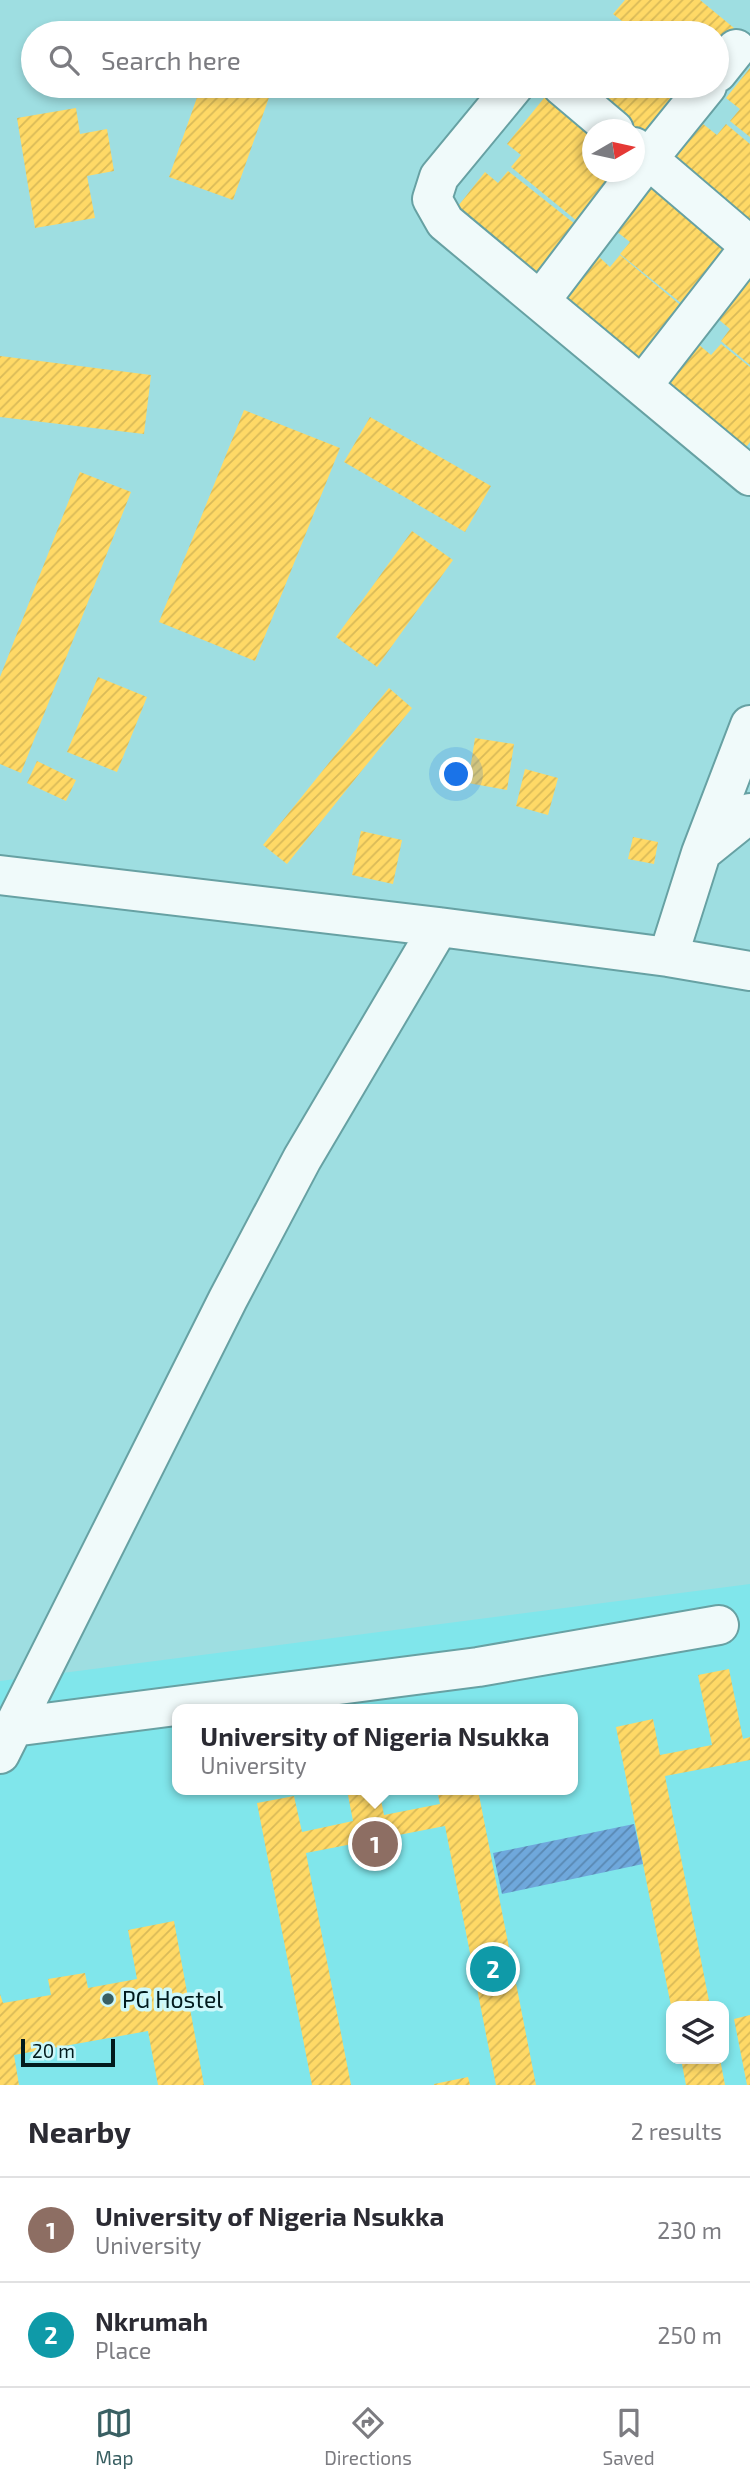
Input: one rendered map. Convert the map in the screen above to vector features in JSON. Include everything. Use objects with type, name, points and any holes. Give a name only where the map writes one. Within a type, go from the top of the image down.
[{"type":"street","points":[[504,98],[439,177],[432,199],[445,222],[750,476]]},
{"type":"street","points":[[576,98],[601,119]]},
{"type":"street","points":[[645,149],[695,98]]},
{"type":"street","points":[[642,386],[750,247],[645,156]]},
{"type":"street","points":[[540,301],[621,182]]},
{"type":"street","points":[[668,957],[701,853],[750,725]]},
{"type":"street","points":[[701,853],[750,813]]},
{"type":"street","points":[[0,875],[439,927],[668,957],[750,971]]},
{"type":"street","points":[[7,1741],[228,1299],[302,1159],[439,927]]},
{"type":"street","points":[[242,1704],[719,1625]]},
{"type":"street","points":[[7,1741],[172,1715]]},
{"type":"shaded area","points":[[750,1584],[750,2085],[0,2085],[0,1681]]},
{"type":"building: Homes","points":[[625,0],[700,0],[726,21],[622,21],[613,14]]},
{"type":"building: Homes","points":[[750,68],[750,137],[730,121],[740,109],[726,98],[729,98],[729,94]]},
{"type":"building: Homes","points":[[197,98],[269,98],[233,200],[169,177]]},
{"type":"building: Homes","points":[[544,98],[554,98],[582,122],[582,182],[609,182],[577,221],[511,167],[521,155],[507,144]]},
{"type":"building: Homes","points":[[588,98],[676,98],[645,137],[645,119],[613,119]]},
{"type":"building: Homes","points":[[76,108],[80,134],[107,129],[114,171],[87,176],[95,218],[35,228],[17,118]]},
{"type":"building: Homes","points":[[703,124],[717,135],[726,124],[750,144],[750,228],[671,163]]},
{"type":"building: Homes","points":[[508,171],[575,224],[531,280],[451,215],[485,172],[498,183]]},
{"type":"building: Homes","points":[[657,180],[736,245],[686,307],[620,254],[630,242],[616,231]]},
{"type":"building: Homes","points":[[597,255],[610,267],[620,255],[685,309],[635,371],[556,306]]},
{"type":"building: Homes","points":[[750,277],[750,365],[721,341],[730,329],[717,318]]},
{"type":"building: Homes","points":[[698,344],[711,355],[721,344],[750,367],[750,442],[736,460],[657,395]]},
{"type":"building: Homes","points":[[0,356],[151,375],[144,434],[0,417]]},
{"type":"building: Homes","points":[[244,410],[340,448],[255,661],[159,622]]},
{"type":"building: Homes","points":[[370,417],[491,486],[465,532],[344,462]]},
{"type":"building: Homes","points":[[80,472],[131,492],[21,773],[0,764],[0,677]]},
{"type":"building: Homes","points":[[412,531],[453,560],[377,667],[336,637]]},
{"type":"building: Homes","points":[[98,677],[147,697],[117,772],[67,752]]},
{"type":"building: Homes","points":[[389,688],[412,708],[287,864],[263,845]]},
{"type":"building: Homes","points":[[475,738],[514,744],[507,790],[468,783]]},
{"type":"building: Homes","points":[[37,761],[76,780],[66,801],[27,783]]},
{"type":"building: Homes","points":[[525,769],[558,778],[548,815],[516,806]]},
{"type":"building: Homes","points":[[361,831],[402,840],[393,884],[352,875]]},
{"type":"building: Homes","points":[[633,837],[658,842],[654,864],[628,859]]},
{"type":"building: Homes","points":[[729,1669],[743,1739],[750,1737],[750,1760],[665,1776],[709,2001],[670,2001],[616,1727],[653,1719],[660,1755],[712,1745],[698,1675]]},
{"type":"building: Homes","points":[[348,1795],[380,1795],[384,1815],[440,1804],[438,1795],[479,1795],[536,2085],[496,2085],[445,1826],[306,1853],[351,2085],[312,2085],[257,1803],[294,1796],[302,1832],[353,1821]]},
{"type":"building: Homes","name":"PG Hostel","points":[[174,1921],[204,2085],[158,2085],[148,2031],[14,2055],[19,2085],[0,2085],[0,1994],[3,2003],[51,1995],[48,1979],[85,1973],[88,1988],[137,1979],[128,1930]]},
{"type":"building: Homes","points":[[750,2015],[750,2085],[747,2085],[734,2019]]},
{"type":"building: Homes","points":[[682,2064],[721,2064],[725,2085],[686,2085]]},
{"type":"building: Homes","points":[[468,2077],[470,2085],[434,2085],[434,2084]]},
{"type":"building: Schools","points":[[634,1824],[643,1864],[502,1894],[493,1853]]},
{"type":"place","name":"University of Nigeria Nsukka","points":[[375,1844]]},
{"type":"place","name":"Nkrumah","points":[[493,1969]]},
{"type":"place","name":"PG Hostel","points":[[108,1999]]}]
